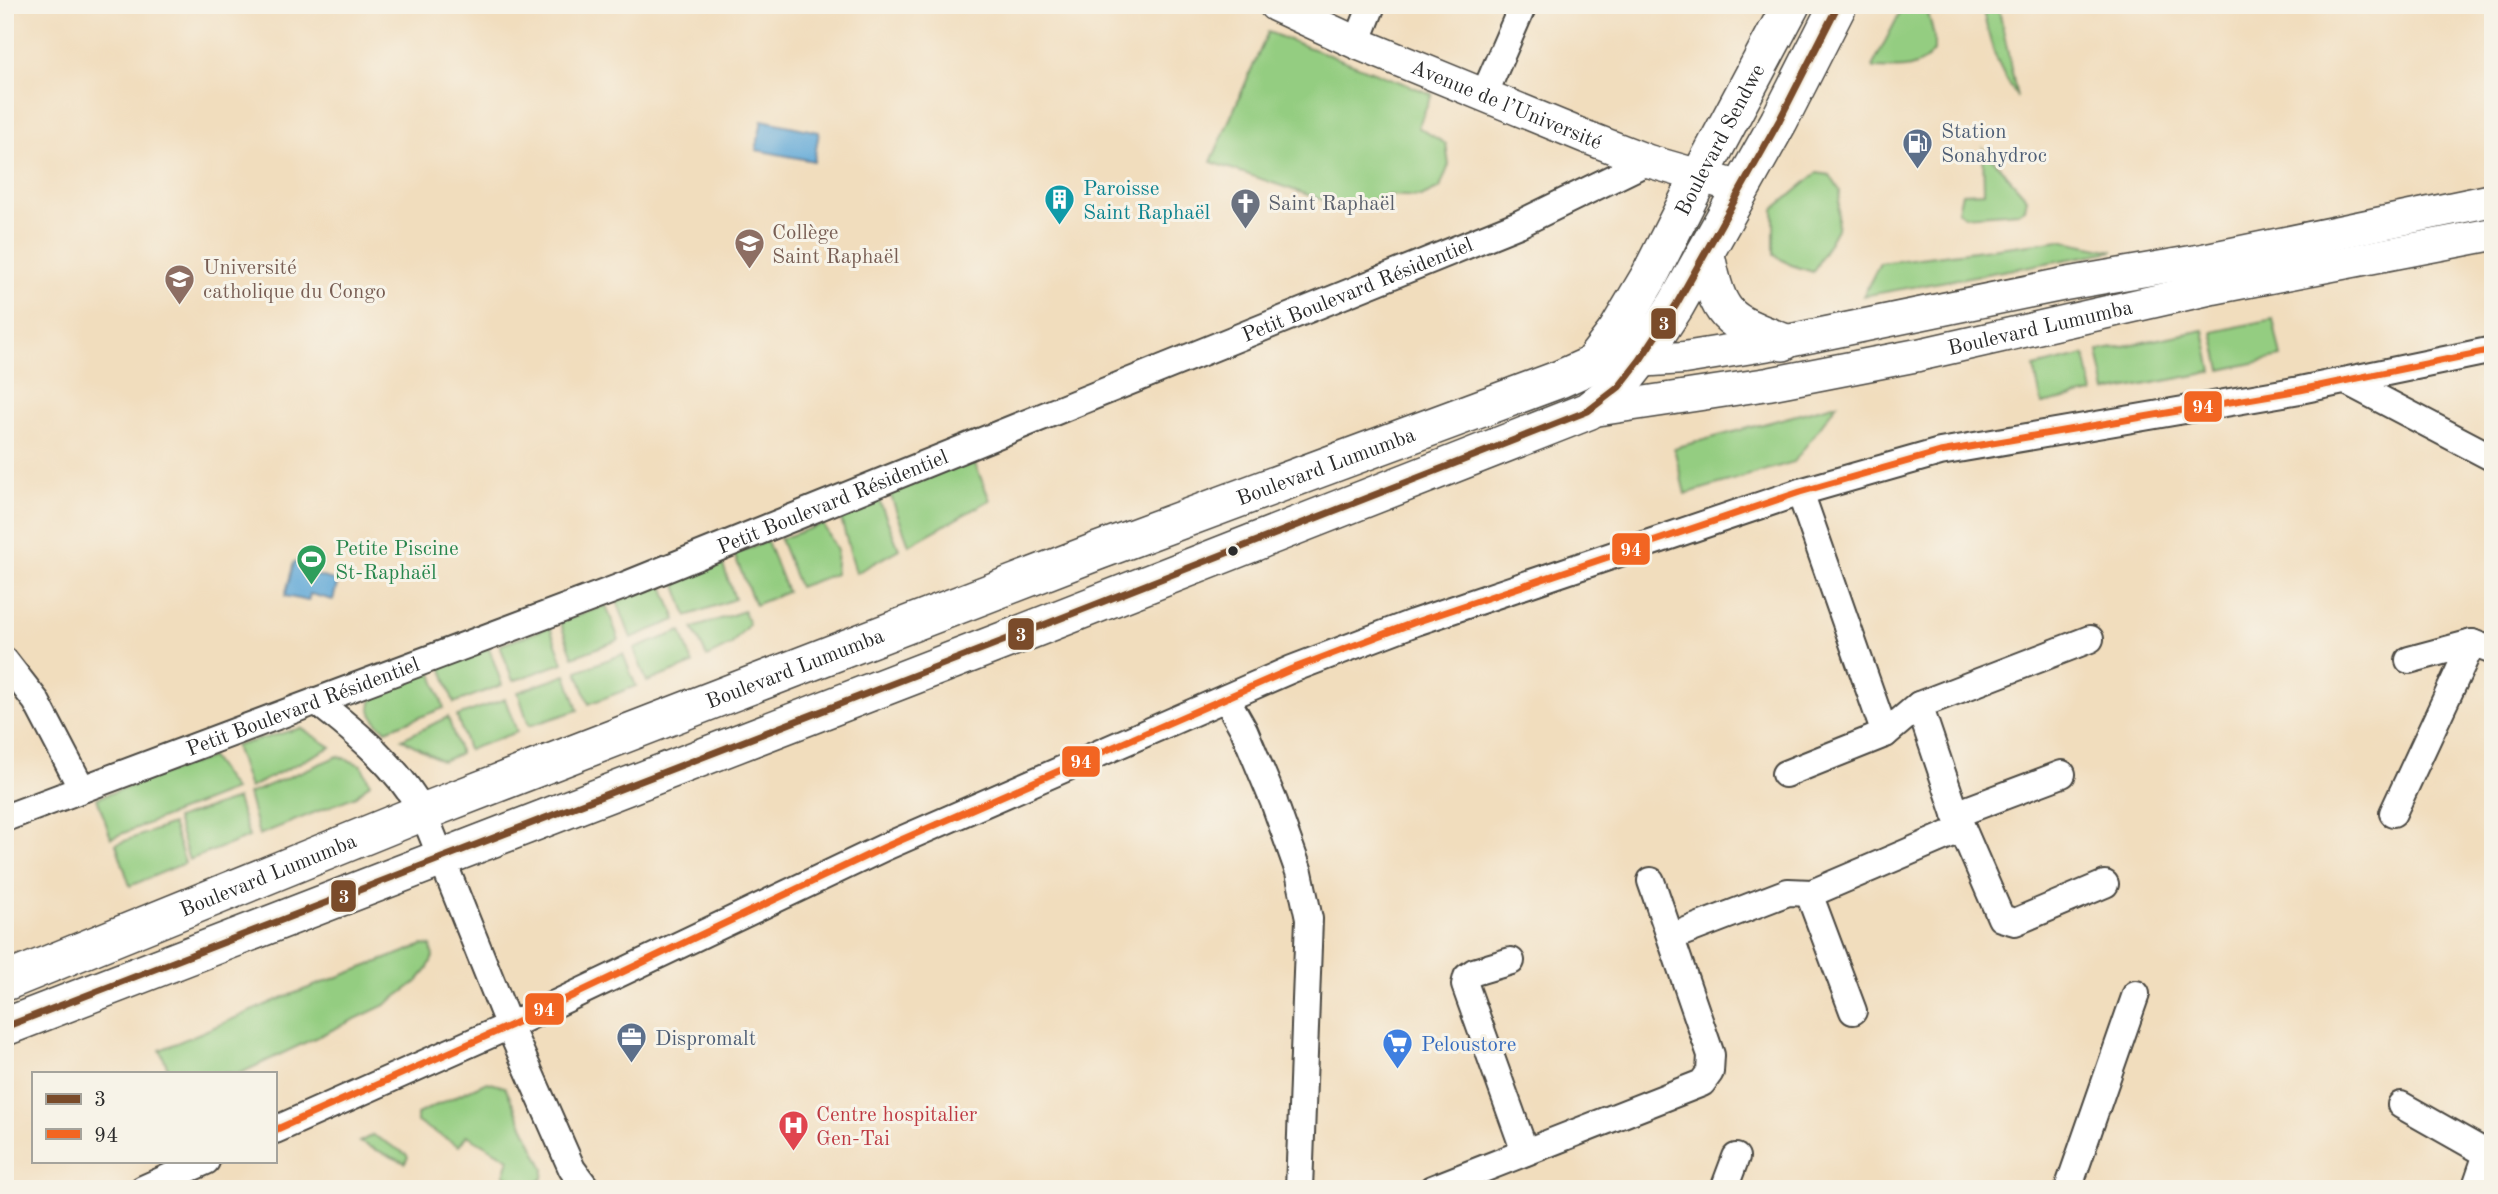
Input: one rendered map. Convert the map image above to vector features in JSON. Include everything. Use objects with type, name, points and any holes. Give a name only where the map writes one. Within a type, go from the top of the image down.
[{"type":"highway","name":"Boulevard Sendwe","points":[[1649,276],[1791,5]]},
{"type":"highway","name":"Boulevard Sendwe","points":[[1640,360],[1706,255],[1839,5]]},
{"type":"highway","points":[[1706,255],[1713,289],[1726,313],[1743,327],[1783,342]]},
{"type":"highway","name":"Boulevard Lumumba","points":[[5,982],[423,812],[1098,551],[1560,379],[1591,365],[1617,331],[1649,276]]},
{"type":"highway","name":"Boulevard Lumumba","points":[[5,1027],[1026,632],[1588,411],[1619,387],[1640,360]]},
{"type":"main road","name":"Avenue de l’Université","points":[[1275,5],[1356,43],[1648,161],[1742,188]]},
{"type":"main road","name":"Boulevard Lumumba","points":[[1591,365],[1684,358],[1783,342],[2493,200]]},
{"type":"main road","name":"Boulevard Lumumba","points":[[1588,411],[1768,384],[1918,355],[2213,288],[2493,234]]},
{"type":"street","points":[[1356,43],[1372,5]]},
{"type":"street","points":[[1484,95],[1523,5]]},
{"type":"street","name":"Petit Boulevard Résidentiel","points":[[5,818],[626,585],[1520,224],[1648,161]]},
{"type":"street","points":[[276,1130],[509,1026],[885,847],[1292,668],[1413,623],[1800,492],[1940,452],[2346,381],[2493,350]]},
{"type":"street","points":[[2346,381],[2493,458]]},
{"type":"street","points":[[1800,492],[1885,734]]},
{"type":"street","points":[[1785,774],[1885,734],[1919,705],[2090,639]]},
{"type":"street","points":[[2409,660],[2482,647]]},
{"type":"street","points":[[2393,813],[2482,647]]},
{"type":"street","points":[[5,661],[36,701],[82,789]]},
{"type":"street","points":[[1226,698],[1244,730],[1275,802],[1299,872],[1309,919],[1299,1189]]},
{"type":"street","points":[[316,701],[348,725],[396,772],[423,812],[509,1026],[572,1169],[587,1189]]},
{"type":"street","points":[[1919,705],[1959,822],[2001,918],[2015,922],[2105,884]]},
{"type":"street","points":[[1671,937],[1788,891],[1812,893],[2062,774]]},
{"type":"street","points":[[1432,1189],[1702,1083],[1710,1072],[1711,1055],[1651,881]]},
{"type":"street","points":[[1812,893],[1811,899],[1853,1012]]},
{"type":"street","points":[[1511,961],[1474,972],[1466,977],[1465,985],[1525,1152]]},
{"type":"street","points":[[2068,1189],[2136,994]]},
{"type":"street","points":[[2401,1105],[2490,1156],[2475,1189]]},
{"type":"street","points":[[1724,1189],[1736,1157]]},
{"type":"street","points":[[143,1189],[204,1162]]},
{"type":"green space","points":[[1904,5],[1926,5],[1934,36],[1934,51],[1921,63],[1907,68],[1874,68],[1873,65]]},
{"type":"green space","points":[[1982,5],[1998,5],[2017,97],[1994,53]]},
{"type":"green space","points":[[1268,32],[1432,94],[1418,127],[1446,144],[1449,165],[1440,188],[1421,197],[1388,195],[1349,209],[1211,162]]},
{"type":"green space","points":[[1983,148],[2027,198],[2025,209],[2019,212],[1964,216],[1958,211],[1962,193],[1984,192]]},
{"type":"green space","points":[[1817,173],[1830,175],[1840,191],[1837,229],[1813,272],[1791,265],[1774,255],[1774,209]]},
{"type":"green space","points":[[2060,240],[2114,251],[1863,296],[1880,263]]},
{"type":"green space","points":[[2273,319],[2281,357],[2221,370],[2213,332]]},
{"type":"green space","points":[[2204,330],[2212,372],[2106,392],[2098,351]]},
{"type":"green space","points":[[2085,355],[2093,393],[2042,404],[2034,367]]},
{"type":"green space","points":[[1837,404],[1794,462],[1685,494],[1674,448]]},
{"type":"green space","points":[[973,459],[990,500],[909,545],[889,491]]},
{"type":"green space","points":[[863,500],[879,500],[899,549],[856,573],[839,512]]},
{"type":"green space","points":[[823,524],[837,550],[835,574],[799,587],[780,539]]},
{"type":"green space","points":[[767,541],[787,592],[755,605],[734,554]]},
{"type":"green space","points":[[722,562],[735,599],[687,616],[674,580]]},
{"type":"green space","points":[[662,583],[676,620],[631,638],[617,601]]},
{"type":"green space","points":[[606,605],[619,640],[573,657],[560,622]]},
{"type":"green space","points":[[744,611],[749,624],[731,645],[707,657],[693,628]]},
{"type":"green space","points":[[550,627],[563,663],[513,681],[500,645]]},
{"type":"green space","points":[[681,631],[693,664],[647,682],[634,649]]},
{"type":"green space","points":[[489,648],[502,685],[454,703],[441,666]]},
{"type":"green space","points":[[623,654],[636,686],[589,704],[577,671]]},
{"type":"green space","points":[[431,671],[444,708],[386,730],[377,723],[370,710],[371,702],[381,689]]},
{"type":"green space","points":[[566,675],[578,710],[529,726],[518,692]]},
{"type":"green space","points":[[505,699],[517,732],[468,750],[457,716]]},
{"type":"green space","points":[[448,717],[460,754],[442,761],[402,739]]},
{"type":"green space","points":[[301,728],[331,747],[249,788],[235,746]]},
{"type":"green space","points":[[338,756],[361,765],[370,783],[356,796],[259,835],[248,794]]},
{"type":"green space","points":[[211,757],[234,790],[111,838],[97,798]]},
{"type":"green space","points":[[237,799],[249,837],[189,860],[176,819]]},
{"type":"green space","points":[[172,824],[185,863],[130,886],[116,844]]},
{"type":"green space","points":[[423,945],[431,946],[433,957],[427,970],[418,981],[385,1005],[243,1072],[170,1072],[160,1050],[282,998]]},
{"type":"green space","points":[[487,1082],[505,1087],[544,1169],[543,1178],[534,1185],[523,1184],[504,1175],[509,1159],[467,1135],[459,1146],[417,1122],[417,1114]]},
{"type":"green space","points":[[373,1135],[406,1154],[408,1157],[405,1163],[359,1142]]},
{"type":"water","points":[[762,120],[819,132],[814,161],[756,150]]},
{"type":"water","name":"Petite Piscine St-Raphaël","points":[[294,562],[311,566],[310,574],[338,581],[333,600],[310,594],[308,601],[285,596]]},
{"type":"transit line","name":"3","points":[[5,1027],[1588,411],[1619,387],[1676,305],[1779,121],[1838,5]]},
{"type":"transit line","name":"94","points":[[276,1130],[509,1026],[885,847],[1292,669],[1413,623],[1800,492],[1940,452],[2300,390],[2493,350]]},
{"type":"place","name":"Station Sonahydroc","points":[[1918,170]]},
{"type":"place","name":"Paroisse Saint Raphaël","points":[[1060,227]]},
{"type":"place","name":"Saint Raphaël","points":[[1245,230]]},
{"type":"place","name":"Collège Saint Raphaël","points":[[749,271]]},
{"type":"place","name":"Université catholique du Congo","points":[[180,306]]},
{"type":"place","name":"Petite Piscine St-Raphaël","points":[[312,587]]},
{"type":"place","name":"Dispromalt","points":[[632,1065]]},
{"type":"place","name":"Peloustore","points":[[1398,1071]]},
{"type":"place","name":"Centre hospitalier Gen-Tai","points":[[793,1153]]}]
